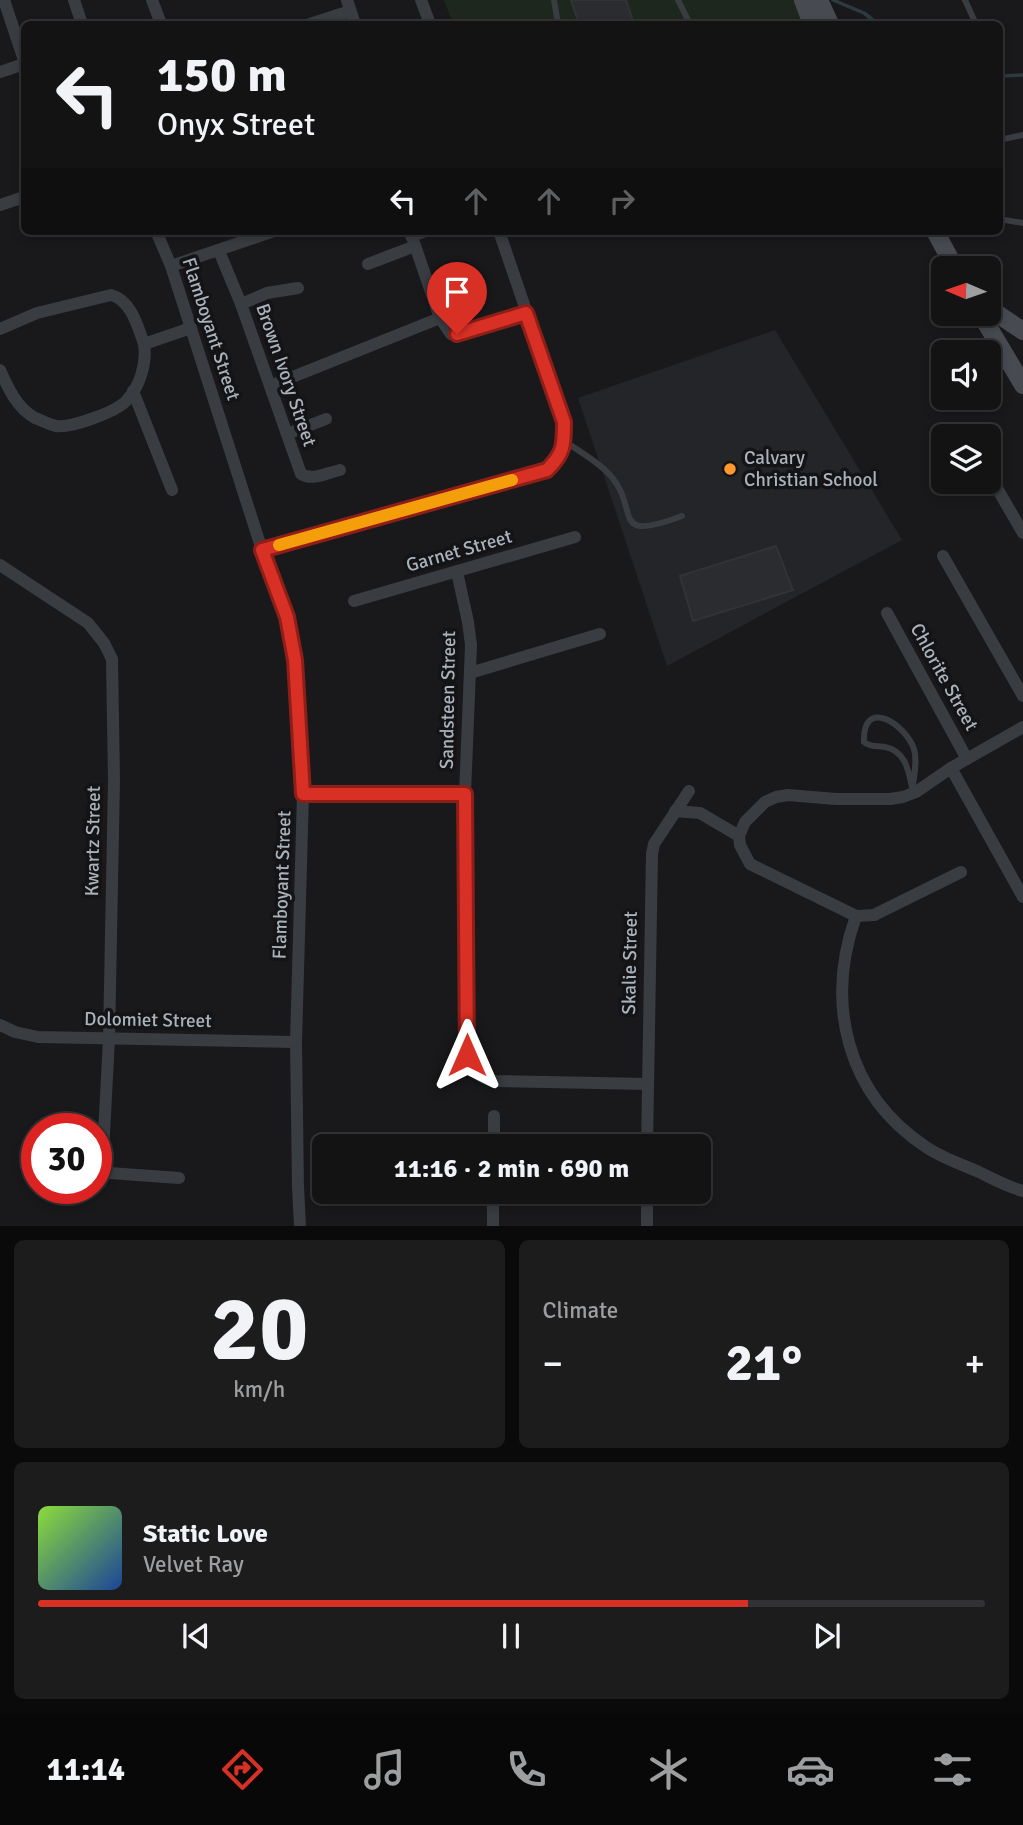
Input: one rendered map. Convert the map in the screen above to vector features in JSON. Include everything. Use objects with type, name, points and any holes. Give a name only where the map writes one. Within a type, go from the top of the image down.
[{"type":"main road","points":[[803,0],[811,21]]},
{"type":"main road","points":[[819,0],[829,21]]},
{"type":"main road","points":[[937,235],[949,256]]},
{"type":"main road","points":[[949,235],[961,256]]},
{"type":"main road","points":[[1001,319],[1023,331]]},
{"type":"main road","points":[[994,326],[1023,384]]},
{"type":"main road","points":[[997,326],[1023,365]]},
{"type":"street","points":[[4,0],[21,53]]},
{"type":"street","points":[[74,0],[81,21]]},
{"type":"street","points":[[152,0],[160,21]]},
{"type":"street","points":[[421,0],[429,21]]},
{"type":"street","points":[[316,21],[349,6]]},
{"type":"street","points":[[0,72],[21,63]]},
{"type":"street","points":[[0,205],[21,198]]},
{"type":"street","name":"Flamboyant Street","points":[[158,235],[171,266],[262,550],[287,617],[295,660],[303,794],[296,1042],[300,1226]]},
{"type":"street","points":[[171,266],[263,235]]},
{"type":"street","points":[[262,550],[547,470],[561,456],[564,422],[500,235]]},
{"type":"street","points":[[368,264],[412,238],[440,318],[451,334],[526,313]]},
{"type":"street","name":"Brown Ivory Street","points":[[219,251],[241,304],[301,474],[307,478],[340,470]]},
{"type":"street","points":[[430,286],[464,275]]},
{"type":"street","points":[[241,304],[267,293],[298,288]]},
{"type":"street","points":[[0,329],[37,313],[111,295],[119,297],[127,307],[144,344],[142,371],[133,391],[120,406],[98,416],[56,426],[33,417],[13,398],[0,370]]},
{"type":"street","points":[[271,386],[440,318]]},
{"type":"street","points":[[144,344],[191,328]]},
{"type":"street","points":[[133,391],[172,490]]},
{"type":"street","points":[[287,434],[326,419]]},
{"type":"street","points":[[1000,494],[1023,533]]},
{"type":"street","name":"Garnet Street","points":[[354,601],[575,537]]},
{"type":"street","points":[[943,556],[1018,674],[1023,696]]},
{"type":"street","name":"Kwartz Street","points":[[0,565],[88,623],[104,643],[112,659],[114,767],[109,1040],[103,1113]]},
{"type":"street","name":"Sandsteen Street","points":[[457,572],[468,622],[470,673],[465,794],[467,1055],[470,1068],[479,1077],[492,1081],[647,1084]]},
{"type":"street","name":"Chlorite Street","points":[[887,613],[967,759]]},
{"type":"street","points":[[470,673],[600,634]]},
{"type":"street","points":[[961,872],[874,915],[856,916],[750,864],[740,845],[739,836],[745,822],[765,802],[776,797],[788,795],[836,799],[890,799],[912,792],[967,759],[1022,731]]},
{"type":"street","points":[[951,768],[1023,897]]},
{"type":"street","name":"Skalie Street","points":[[647,1134],[652,854],[654,844],[689,791]]},
{"type":"street","points":[[303,794],[465,794]]},
{"type":"street","points":[[675,811],[700,813],[739,836]]},
{"type":"street","points":[[856,916],[843,961],[843,1019],[855,1062],[870,1093],[890,1116],[926,1147],[1023,1191]]},
{"type":"street","name":"Dolomiet Street","points":[[0,1025],[15,1032],[38,1037],[296,1042]]},
{"type":"street","points":[[494,1116],[494,1134]]},
{"type":"street","points":[[112,1173],[179,1178]]},
{"type":"street","points":[[493,1204],[493,1226]]},
{"type":"street","points":[[647,1204],[647,1226]]},
{"type":"lane","points":[[554,0],[558,21]]},
{"type":"lane","points":[[678,0],[688,21]]},
{"type":"lane","points":[[965,0],[975,21]]},
{"type":"lane","points":[[1003,139],[1023,135]]},
{"type":"lane","points":[[1003,220],[1023,223]]},
{"type":"lane","points":[[564,441],[609,474],[617,486],[628,515],[639,526],[656,526],[682,516]]},
{"type":"lane","points":[[876,717],[895,723],[914,749],[912,792],[908,768],[901,756],[889,747],[868,745],[864,742],[867,726],[876,717]]},
{"type":"shaded area","points":[[444,0],[807,0],[806,21],[452,21]]},
{"type":"shaded area","name":"Calvary Christian School","points":[[775,330],[902,540],[667,666],[578,398]]},
{"type":"building","points":[[571,0],[626,0],[633,21],[578,21]]},
{"type":"building","points":[[776,546],[793,590],[693,621],[680,576]]},
{"type":"waterway","points":[[833,0],[864,13],[874,21]]},
{"type":"waterway","points":[[1003,76],[1023,75]]},
{"type":"slow traffic","points":[[279,545],[512,480]]},
{"type":"place","name":"Calvary Christian School","points":[[730,469]]},
{"type":"route","points":[[457,334],[526,313],[564,422],[561,456],[547,470],[262,550],[287,617],[295,660],[303,794],[465,794],[467,1055]]}]
